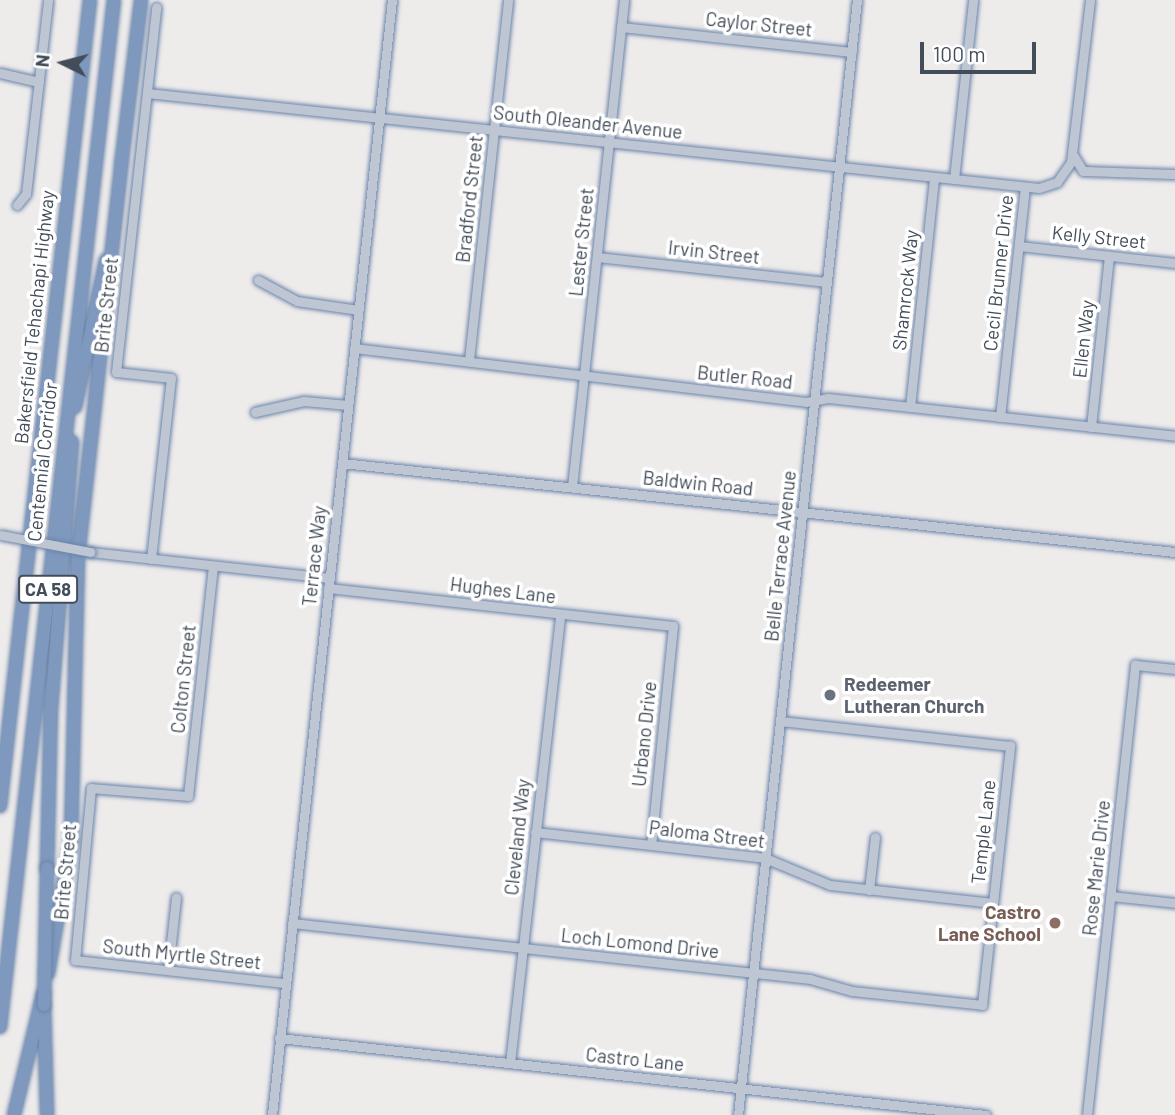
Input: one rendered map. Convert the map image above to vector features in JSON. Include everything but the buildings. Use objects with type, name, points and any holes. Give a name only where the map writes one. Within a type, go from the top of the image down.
[{"type":"highway","points":[[75,134],[83,0]]},
{"type":"highway","name":"Bakersfield Tehachapi Highway","points":[[0,806],[90,0]]},
{"type":"highway","name":"CA 58","points":[[95,150],[114,0]]},
{"type":"highway","points":[[14,1115],[63,905],[71,841],[78,557],[141,0]]},
{"type":"highway","points":[[47,1115],[44,1005],[52,684],[95,150]]},
{"type":"highway","name":"Centennial Corridor","points":[[0,1027],[95,150]]},
{"type":"highway","points":[[75,407],[122,159]]},
{"type":"highway","points":[[40,1115],[44,1078]]},
{"type":"street","points":[[17,205],[26,194],[48,0]]},
{"type":"street","name":"Terrace Way","points":[[272,1115],[392,0]]},
{"type":"street","name":"Bradford Street","points":[[469,360],[508,0]]},
{"type":"street","name":"Lester Street","points":[[572,487],[624,0]]},
{"type":"street","name":"Belle Terrace Avenue","points":[[738,1115],[857,0]]},
{"type":"street","points":[[954,179],[973,0]]},
{"type":"street","name":"Cecil Brunner Drive","points":[[1000,417],[1025,187],[1057,182],[1073,155],[1090,0]]},
{"type":"street","name":"Brite Street","points":[[150,559],[171,378],[116,372],[156,7]]},
{"type":"street","name":"Caylor Street","points":[[621,27],[852,52]]},
{"type":"street","points":[[0,73],[39,82]]},
{"type":"street","name":"South Oleander Avenue","points":[[147,93],[1025,187]]},
{"type":"street","points":[[1073,155],[1083,171],[1175,174]]},
{"type":"street","name":"Shamrock Way","points":[[910,407],[934,177]]},
{"type":"street","name":"Kelly Street","points":[[1018,246],[1175,263]]},
{"type":"street","name":"Ellen Way","points":[[1091,427],[1109,256]]},
{"type":"street","name":"Irvin Street","points":[[597,257],[827,282]]},
{"type":"street","points":[[258,280],[297,301],[358,310]]},
{"type":"street","name":"Butler Road","points":[[354,348],[584,375],[1175,436]]},
{"type":"street","points":[[255,412],[304,401],[348,405]]},
{"type":"street","name":"Baldwin Road","points":[[342,463],[1175,552]]},
{"type":"street","name":"Hughes Lane","points":[[1,535],[90,552],[213,566],[560,615],[673,626]]},
{"type":"street","name":"Colton Street","points":[[91,788],[188,796],[213,566]]},
{"type":"street","name":"Cleveland Way","points":[[510,1063],[560,615]]},
{"type":"street","name":"Urbano Drive","points":[[650,845],[673,626]]},
{"type":"street","name":"Rose Marie Drive","points":[[1087,1115],[1135,665],[1175,669]]},
{"type":"street","name":"Temple Lane","points":[[780,721],[1010,746],[982,1005]]},
{"type":"street","name":"Brite Street","points":[[75,960],[91,788]]},
{"type":"street","name":"Paloma Street","points":[[536,832],[765,858],[819,882],[993,903]]},
{"type":"street","points":[[869,890],[875,837]]},
{"type":"street","points":[[1111,896],[1175,903]]},
{"type":"street","points":[[168,970],[176,897]]},
{"type":"street","name":"Loch Lomond Drive","points":[[292,923],[753,973],[982,1005]]},
{"type":"street","name":"South Myrtle Street","points":[[75,960],[285,983]]},
{"type":"street","name":"Castro Lane","points":[[279,1038],[986,1115]]},
{"type":"place","name":"Redeemer Lutheran Church","points":[[830,695]]},
{"type":"place","name":"Castro Lane School","points":[[1055,923]]}]
